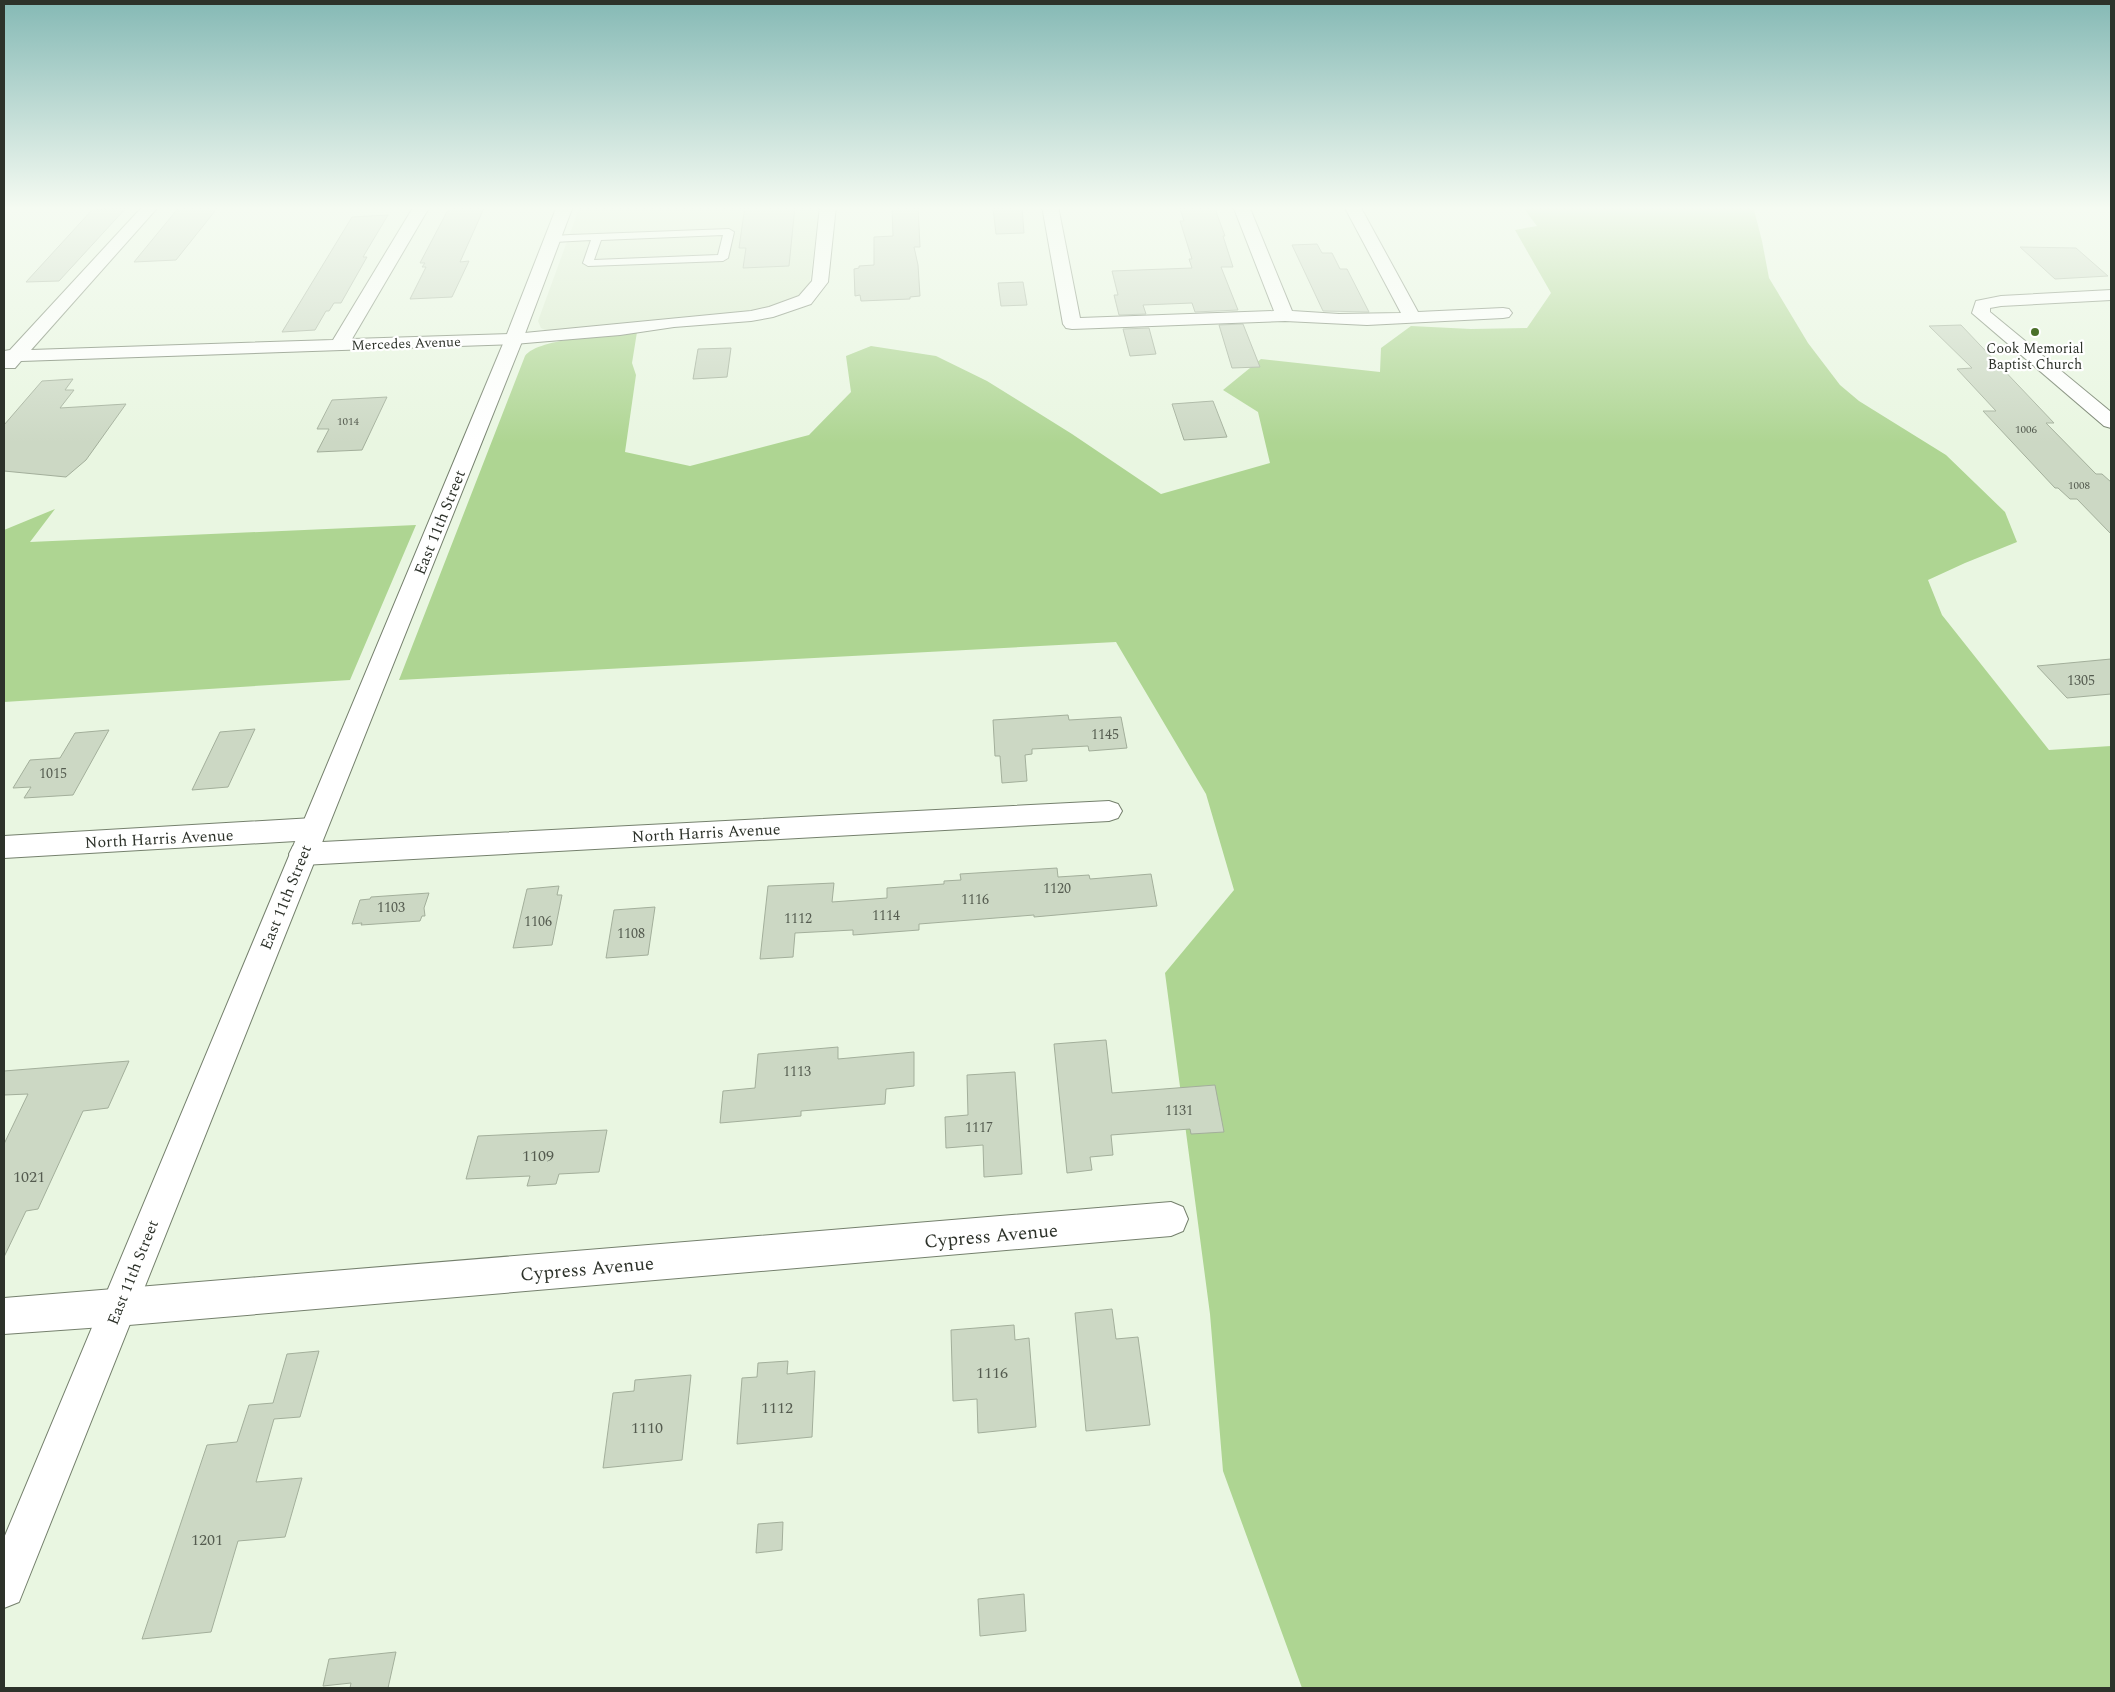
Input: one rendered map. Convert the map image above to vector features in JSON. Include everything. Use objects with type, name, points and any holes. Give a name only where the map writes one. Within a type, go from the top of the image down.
[{"type":"street","points":[[8,360],[78,285]]},
{"type":"street","points":[[339,345],[375,285]]},
{"type":"street","name":"East 11th Street","points":[[4,1587],[535,285]]},
{"type":"street","name":"Mercedes Avenue","points":[[8,360],[514,339],[751,316],[773,312],[805,300],[818,285]]},
{"type":"street","points":[[1065,285],[1072,324],[1285,316],[1314,320],[1503,313]]},
{"type":"street","points":[[1273,285],[1285,316]]},
{"type":"street","points":[[1395,285],[1412,317]]},
{"type":"street","points":[[2111,295],[2001,301],[1982,305],[1981,313],[2111,422]]},
{"type":"street","name":"North Harris Avenue","points":[[4,847],[308,841],[1109,811]]},
{"type":"street","name":"Cypress Avenue","points":[[4,1316],[1171,1220]]},
{"type":"shaded area","points":[[551,285],[809,285],[805,294],[762,311],[553,331],[541,328],[538,321]]},
{"type":"green space","points":[[1546,285],[1773,285],[1808,343],[1840,385],[1859,401],[1946,455],[2005,512],[2017,542],[1928,580],[1942,615],[2049,750],[2111,746],[2111,1688],[1302,1688],[1223,1471],[1210,1314],[1165,973],[1234,890],[1206,794],[1116,642],[399,680],[525,356],[545,345],[577,338],[637,332],[632,363],[636,375],[625,452],[690,466],[809,435],[851,392],[846,356],[871,346],[936,356],[987,381],[1072,434],[1161,494],[1270,463],[1258,412],[1223,390],[1261,359],[1380,372],[1381,348],[1411,326],[1471,329],[1527,328],[1551,293]]},
{"type":"green space","points":[[55,509],[30,542],[416,525],[350,680],[4,702],[4,530]]},
{"type":"building","points":[[311,285],[351,285],[341,303],[334,303],[329,311],[326,311],[315,330],[282,332]]},
{"type":"building","points":[[417,285],[458,285],[452,297],[410,299]]},
{"type":"building","points":[[855,285],[919,285],[920,296],[910,297],[910,299],[861,301],[860,295],[855,296]]},
{"type":"building","points":[[998,285],[1024,285],[1027,305],[1001,306]]},
{"type":"building","points":[[1115,285],[1228,285],[1238,310],[1195,312],[1192,303],[1143,305],[1146,314],[1119,315],[1114,295],[1118,295]]},
{"type":"building","points":[[1311,285],[1355,285],[1369,312],[1323,311]]},
{"type":"building","points":[[1243,324],[1260,367],[1232,368],[1219,325]]},
{"type":"building","points":[[1961,325],[2054,423],[2046,423],[2096,474],[2102,474],[2111,482],[2111,534],[2077,499],[2070,499],[2058,488],[2055,488],[1983,411],[1996,411],[1957,369],[1972,368],[1929,326]]},
{"type":"building","points":[[1149,328],[1156,354],[1130,356],[1123,329]]},
{"type":"building","points":[[731,348],[727,377],[693,379],[698,349]]},
{"type":"building","points":[[73,379],[65,390],[74,390],[60,408],[126,404],[86,460],[66,477],[4,471],[4,425],[42,381]]},
{"type":"building","points":[[387,397],[362,450],[317,452],[329,429],[317,429],[332,400]]},
{"type":"building","points":[[1213,401],[1227,437],[1184,440],[1172,404]]},
{"type":"building","points":[[2111,659],[2111,694],[2067,698],[2037,666]]},
{"type":"building","points":[[1068,715],[1069,720],[1121,717],[1127,748],[1089,751],[1088,746],[1032,749],[1032,754],[1025,755],[1027,781],[1002,783],[1000,756],[995,756],[993,720]]},
{"type":"building","points":[[255,729],[228,787],[192,790],[220,732]]},
{"type":"building","points":[[109,730],[73,795],[24,798],[31,787],[13,788],[30,760],[60,758],[75,733]]},
{"type":"building","points":[[1057,868],[1058,877],[1089,875],[1090,879],[1151,874],[1157,906],[1034,917],[1034,915],[919,924],[919,930],[853,935],[853,930],[795,933],[793,957],[760,959],[768,886],[834,883],[832,902],[887,898],[887,888],[944,884],[944,881],[961,880],[960,874]]},
{"type":"building","points":[[559,886],[557,895],[562,895],[552,945],[513,948],[527,889]]},
{"type":"building","points":[[429,893],[424,908],[425,916],[422,916],[420,921],[352,924],[360,900],[370,899],[371,897]]},
{"type":"building","points":[[655,907],[648,955],[606,958],[614,910]]},
{"type":"building","points":[[1106,1040],[1112,1093],[1215,1085],[1224,1132],[1191,1134],[1190,1129],[1111,1135],[1113,1155],[1090,1157],[1092,1170],[1067,1173],[1054,1044]]},
{"type":"building","points":[[838,1047],[838,1059],[914,1052],[914,1086],[886,1089],[885,1104],[801,1111],[801,1116],[720,1123],[723,1091],[755,1088],[758,1054]]},
{"type":"building","points":[[129,1061],[108,1108],[83,1111],[38,1209],[26,1211],[4,1257],[4,1144],[28,1094],[4,1095],[4,1071]]},
{"type":"building","points":[[1015,1072],[1022,1174],[984,1177],[983,1145],[946,1148],[945,1117],[968,1115],[967,1075]]},
{"type":"building","points":[[607,1130],[599,1172],[559,1174],[556,1184],[527,1186],[530,1176],[466,1179],[478,1136]]},
{"type":"building","points":[[1112,1309],[1116,1339],[1138,1337],[1150,1425],[1086,1431],[1075,1313]]},
{"type":"building","points":[[1014,1325],[1015,1340],[1029,1338],[1036,1427],[978,1433],[977,1399],[953,1401],[951,1330]]},
{"type":"building","points":[[319,1351],[300,1417],[274,1419],[256,1482],[302,1478],[285,1537],[238,1541],[211,1632],[142,1639],[207,1445],[237,1442],[249,1405],[273,1403],[287,1354]]},
{"type":"building","points":[[788,1361],[787,1374],[815,1371],[812,1437],[737,1444],[742,1378],[757,1377],[758,1363]]},
{"type":"building","points":[[691,1375],[682,1460],[603,1468],[613,1393],[634,1391],[635,1380]]},
{"type":"building","points":[[783,1522],[782,1550],[756,1553],[758,1524]]},
{"type":"building","points":[[1024,1594],[1026,1631],[980,1636],[978,1599]]},
{"type":"building","points":[[396,1652],[388,1688],[350,1688],[351,1683],[323,1686],[329,1659]]},
{"type":"place","name":"Cook Memorial Baptist Church","points":[[2035,332]]}]
